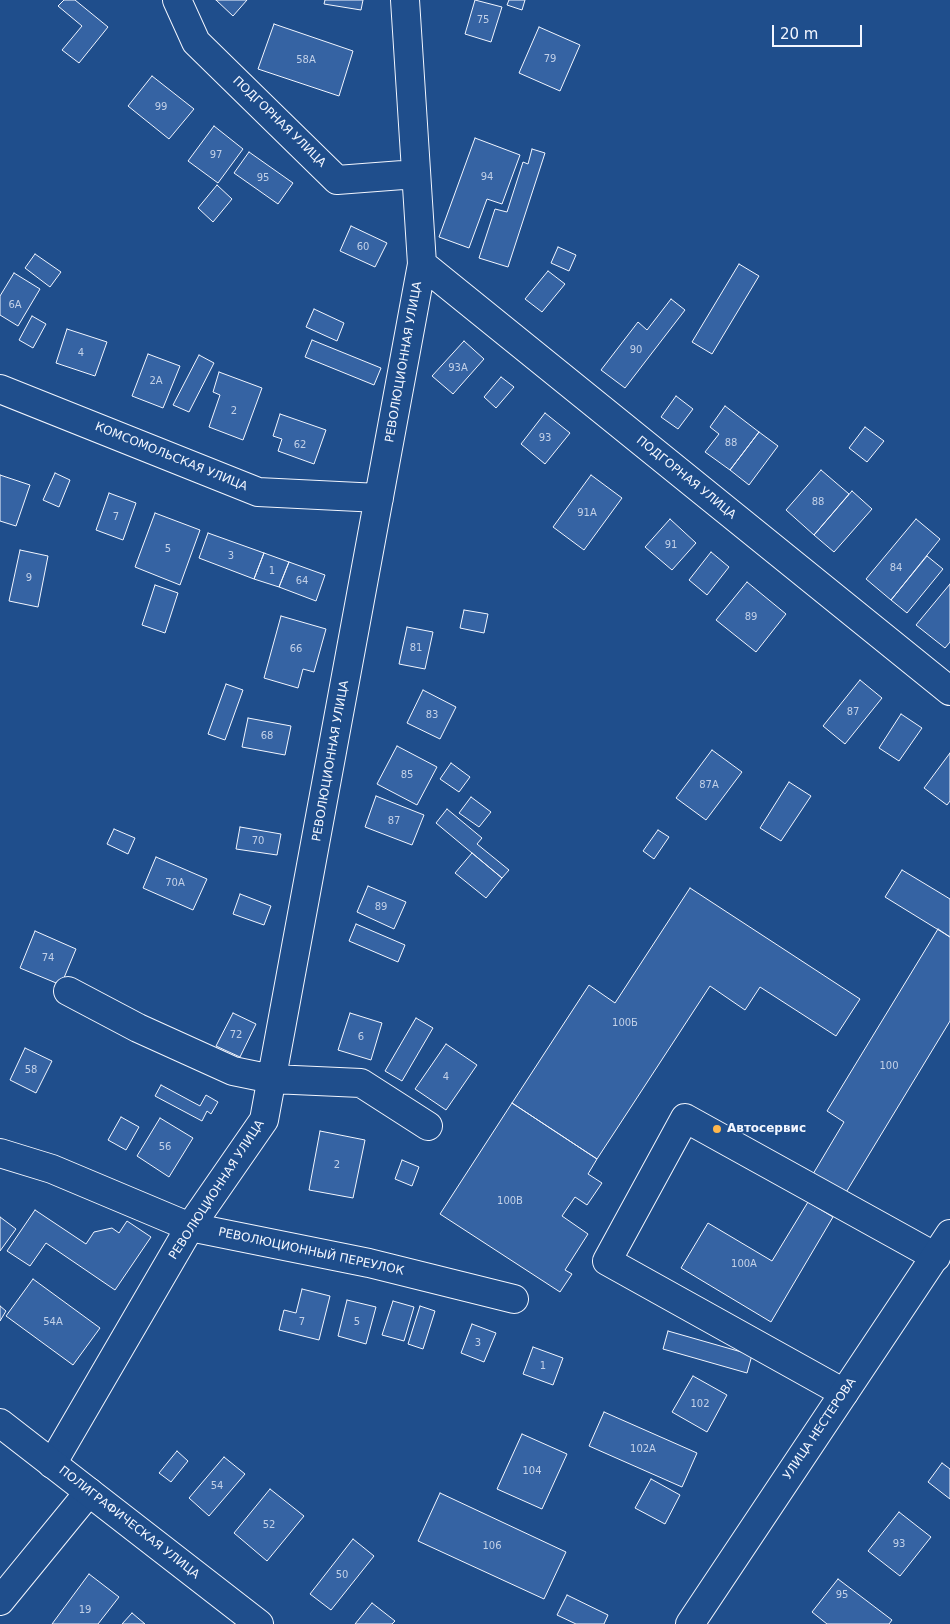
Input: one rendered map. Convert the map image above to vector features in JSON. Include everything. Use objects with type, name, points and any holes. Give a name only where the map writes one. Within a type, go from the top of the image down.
[{"type":"street","name":"ПОДГОРНАЯ УЛИЦА","points":[[177,0],[196,42],[337,180],[416,174]]},
{"type":"street","name":"РЕВОЛЮЦИОННАЯ УЛИЦА","points":[[52,1464],[190,1227],[264,1120],[422,264],[406,0]]},
{"type":"street","name":"ПОДГОРНАЯ УЛИЦА","points":[[422,264],[950,691]]},
{"type":"street","name":"КОМСОМОЛЬСКАЯ УЛИЦА","points":[[0,389],[258,492],[379,498]]},
{"type":"street","points":[[68,991],[138,1028],[233,1071],[272,1079],[361,1083],[428,1126]]},
{"type":"street","points":[[844,1393],[607,1261],[685,1118],[936,1257]]},
{"type":"street","name":"РЕВОЛЮЦИОННЫЙ ПЕРЕУЛОК","points":[[0,1154],[52,1169],[190,1227],[369,1263],[514,1299]]},
{"type":"street","name":"УЛИЦА НЕСТЕРОВА","points":[[690,1624],[950,1234]]},
{"type":"street","name":"ПОЛИГРАФИЧЕСКАЯ УЛИЦА","points":[[0,1423],[259,1624]]},
{"type":"street","points":[[0,1601],[89,1492]]},
{"type":"building","points":[[64,0],[75,0],[108,27],[79,63],[62,50],[82,26],[58,6]]},
{"type":"building","points":[[216,0],[247,0],[233,16]]},
{"type":"building","points":[[325,0],[363,0],[361,10],[324,4]]},
{"type":"building","points":[[475,0],[502,7],[491,42],[465,34]]},
{"type":"building","points":[[509,0],[525,0],[522,10],[507,5]]},
{"type":"building","points":[[274,24],[353,51],[339,96],[258,69]]},
{"type":"building","points":[[539,27],[580,45],[560,91],[519,73]]},
{"type":"building","points":[[152,76],[194,109],[169,139],[128,106]]},
{"type":"building","points":[[214,126],[243,149],[218,183],[188,161]]},
{"type":"building","points":[[475,138],[520,155],[502,204],[487,199],[469,248],[439,237]]},
{"type":"building","points":[[532,149],[545,153],[508,267],[479,258],[495,209],[507,212],[523,162],[528,164]]},
{"type":"building","points":[[249,152],[293,183],[278,204],[234,173]]},
{"type":"building","points":[[217,185],[232,199],[213,222],[198,208]]},
{"type":"building","points":[[351,226],[387,243],[375,267],[340,251]]},
{"type":"building","points":[[558,247],[576,255],[569,271],[551,263]]},
{"type":"building","points":[[35,254],[61,272],[50,287],[25,268]]},
{"type":"building","points":[[739,264],[759,276],[712,354],[692,342]]},
{"type":"building","points":[[548,271],[565,284],[542,312],[525,299]]},
{"type":"building","points":[[14,273],[40,289],[18,326],[0,315],[0,296]]},
{"type":"building","points":[[671,299],[685,310],[625,388],[601,370],[638,322],[647,330]]},
{"type":"building","points":[[314,309],[344,323],[337,341],[306,327]]},
{"type":"building","points":[[32,316],[46,324],[33,348],[19,340]]},
{"type":"building","points":[[67,329],[107,342],[95,376],[56,363]]},
{"type":"building","points":[[312,340],[381,368],[374,385],[305,357]]},
{"type":"building","points":[[464,341],[484,359],[453,394],[432,376]]},
{"type":"building","points":[[148,354],[180,366],[163,408],[132,396]]},
{"type":"building","points":[[199,355],[214,363],[189,412],[173,405]]},
{"type":"building","points":[[219,372],[262,388],[243,440],[209,427],[220,395],[213,392]]},
{"type":"building","points":[[501,377],[514,387],[496,408],[484,397]]},
{"type":"building","points":[[676,396],[693,409],[678,429],[661,417]]},
{"type":"building","points":[[725,406],[759,432],[730,470],[705,452],[719,434],[710,427]]},
{"type":"building","points":[[545,413],[570,433],[545,464],[521,444]]},
{"type":"building","points":[[280,414],[326,430],[314,464],[278,451],[282,439],[273,436]]},
{"type":"building","points":[[865,427],[884,441],[867,462],[849,448]]},
{"type":"building","points":[[759,432],[778,446],[749,485],[730,470]]},
{"type":"building","points":[[821,470],[849,494],[814,535],[786,510]]},
{"type":"building","points":[[55,473],[70,480],[59,507],[43,500]]},
{"type":"building","points":[[0,475],[30,485],[16,526],[0,521]]},
{"type":"building","points":[[591,475],[622,498],[584,550],[553,527]]},
{"type":"building","points":[[852,491],[872,509],[834,552],[814,535]]},
{"type":"building","points":[[109,493],[136,503],[123,540],[96,530]]},
{"type":"building","points":[[155,513],[200,530],[180,585],[135,567]]},
{"type":"building","points":[[670,519],[696,543],[672,570],[645,547]]},
{"type":"building","points":[[916,519],[940,539],[891,600],[866,579]]},
{"type":"building","points":[[208,533],[264,553],[254,579],[199,558]]},
{"type":"building","points":[[20,550],[48,556],[38,607],[9,601]]},
{"type":"building","points":[[711,552],[729,567],[707,595],[689,580]]},
{"type":"building","points":[[264,553],[289,562],[279,587],[254,579]]},
{"type":"building","points":[[927,556],[943,569],[907,613],[891,600]]},
{"type":"building","points":[[289,562],[325,575],[316,601],[279,587]]},
{"type":"building","points":[[747,582],[786,614],[756,652],[716,620]]},
{"type":"building","points":[[950,584],[950,642],[945,648],[916,625]]},
{"type":"building","points":[[155,585],[178,593],[165,633],[142,625]]},
{"type":"building","points":[[464,610],[488,614],[484,633],[460,628]]},
{"type":"building","points":[[281,616],[326,629],[314,672],[303,669],[298,688],[264,678]]},
{"type":"building","points":[[407,627],[433,632],[425,669],[399,664]]},
{"type":"building","points":[[860,680],[882,698],[845,744],[823,726]]},
{"type":"building","points":[[226,684],[243,690],[225,740],[208,734]]},
{"type":"building","points":[[423,690],[456,707],[440,739],[407,723]]},
{"type":"building","points":[[901,714],[922,728],[899,761],[879,748]]},
{"type":"building","points":[[248,718],[291,726],[285,755],[242,747]]},
{"type":"building","points":[[397,746],[437,767],[417,805],[377,784]]},
{"type":"building","points":[[712,750],[742,772],[706,820],[676,798]]},
{"type":"building","points":[[950,753],[950,801],[947,805],[924,788]]},
{"type":"building","points":[[451,763],[470,777],[459,792],[440,779]]},
{"type":"building","points":[[789,782],[811,796],[781,841],[760,828]]},
{"type":"building","points":[[376,796],[424,815],[412,845],[365,827]]},
{"type":"building","points":[[471,797],[491,812],[479,827],[459,813]]},
{"type":"building","points":[[447,809],[482,838],[477,844],[509,870],[502,878],[436,823]]},
{"type":"building","points":[[240,827],[281,834],[277,855],[236,849]]},
{"type":"building","points":[[114,829],[135,838],[128,854],[107,844]]},
{"type":"building","points":[[658,830],[669,837],[654,859],[643,851]]},
{"type":"building","points":[[472,853],[502,878],[486,898],[455,873]]},
{"type":"building","points":[[156,857],[207,879],[193,910],[143,888]]},
{"type":"building","points":[[902,870],[950,899],[950,937],[885,897]]},
{"type":"building","points":[[368,886],[406,902],[394,929],[357,912]]},
{"type":"building","points":[[690,888],[860,999],[836,1036],[760,987],[745,1010],[710,986],[597,1159],[512,1103],[589,985],[615,1003]]},
{"type":"building","points":[[240,894],[271,906],[264,925],[233,914]]},
{"type":"building","points":[[356,924],[405,945],[398,962],[349,941]]},
{"type":"building","points":[[938,929],[950,937],[950,1021],[845,1194],[813,1174],[844,1122],[827,1111]]},
{"type":"building","points":[[35,931],[76,949],[61,985],[20,968]]},
{"type":"building","points":[[233,1013],[256,1024],[240,1057],[216,1046]]},
{"type":"building","points":[[350,1013],[382,1023],[371,1060],[338,1050]]},
{"type":"building","points":[[416,1018],[433,1028],[402,1081],[385,1071]]},
{"type":"building","points":[[446,1044],[477,1065],[446,1110],[415,1089]]},
{"type":"building","points":[[25,1048],[52,1061],[36,1093],[10,1080]]},
{"type":"building","points":[[161,1085],[200,1106],[206,1095],[218,1102],[211,1114],[207,1111],[202,1121],[155,1096]]},
{"type":"building","points":[[512,1103],[597,1159],[588,1174],[602,1183],[587,1205],[575,1197],[562,1216],[588,1234],[565,1270],[572,1274],[560,1292],[440,1214]]},
{"type":"building","points":[[121,1117],[139,1127],[126,1150],[108,1140]]},
{"type":"building","points":[[160,1118],[193,1138],[169,1177],[137,1156]]},
{"type":"building","points":[[320,1131],[365,1140],[353,1198],[309,1190]]},
{"type":"building","points":[[402,1160],[419,1167],[412,1186],[395,1179]]},
{"type":"building","points":[[808,1202],[833,1217],[771,1322],[681,1268],[708,1223],[772,1261]]},
{"type":"building","points":[[35,1210],[86,1244],[94,1232],[112,1228],[119,1233],[127,1221],[151,1237],[115,1290],[46,1243],[30,1266],[7,1251]]},
{"type":"building","points":[[0,1217],[16,1229],[0,1251]]},
{"type":"building","points":[[33,1279],[100,1328],[73,1365],[6,1316]]},
{"type":"building","points":[[302,1289],[330,1296],[319,1340],[279,1330],[284,1310],[296,1313]]},
{"type":"building","points":[[347,1300],[376,1307],[366,1344],[338,1336]]},
{"type":"building","points":[[393,1301],[414,1307],[404,1341],[382,1335]]},
{"type":"building","points":[[0,1306],[6,1311],[0,1321]]},
{"type":"building","points":[[420,1306],[435,1311],[423,1349],[408,1344]]},
{"type":"building","points":[[472,1324],[496,1333],[484,1362],[461,1353]]},
{"type":"building","points":[[668,1331],[752,1355],[747,1373],[663,1349]]},
{"type":"building","points":[[533,1347],[563,1358],[553,1385],[523,1374]]},
{"type":"building","points":[[693,1376],[727,1395],[707,1432],[672,1412]]},
{"type":"building","points":[[604,1412],[697,1453],[682,1487],[589,1446]]},
{"type":"building","points":[[522,1434],[567,1454],[542,1509],[497,1489]]},
{"type":"building","points":[[177,1451],[188,1461],[171,1482],[159,1473]]},
{"type":"building","points":[[224,1457],[245,1474],[209,1516],[189,1498]]},
{"type":"building","points":[[942,1463],[950,1469],[950,1499],[928,1482]]},
{"type":"building","points":[[651,1479],[680,1495],[665,1524],[635,1508]]},
{"type":"building","points":[[270,1489],[304,1516],[267,1561],[234,1533]]},
{"type":"building","points":[[440,1493],[566,1552],[544,1599],[418,1541]]},
{"type":"building","points":[[899,1512],[931,1537],[900,1576],[868,1551]]},
{"type":"building","points":[[353,1539],[374,1556],[331,1610],[310,1594]]},
{"type":"building","points":[[89,1574],[119,1597],[98,1624],[52,1624]]},
{"type":"building","points":[[838,1579],[892,1620],[889,1624],[827,1624],[812,1612]]},
{"type":"building","points":[[567,1595],[608,1615],[604,1624],[576,1624],[557,1615]]},
{"type":"building","points":[[372,1603],[395,1621],[392,1624],[355,1624]]},
{"type":"building","points":[[132,1613],[145,1624],[122,1624]]},
{"type":"place","name":"Автосервис","points":[[717,1129]]}]
